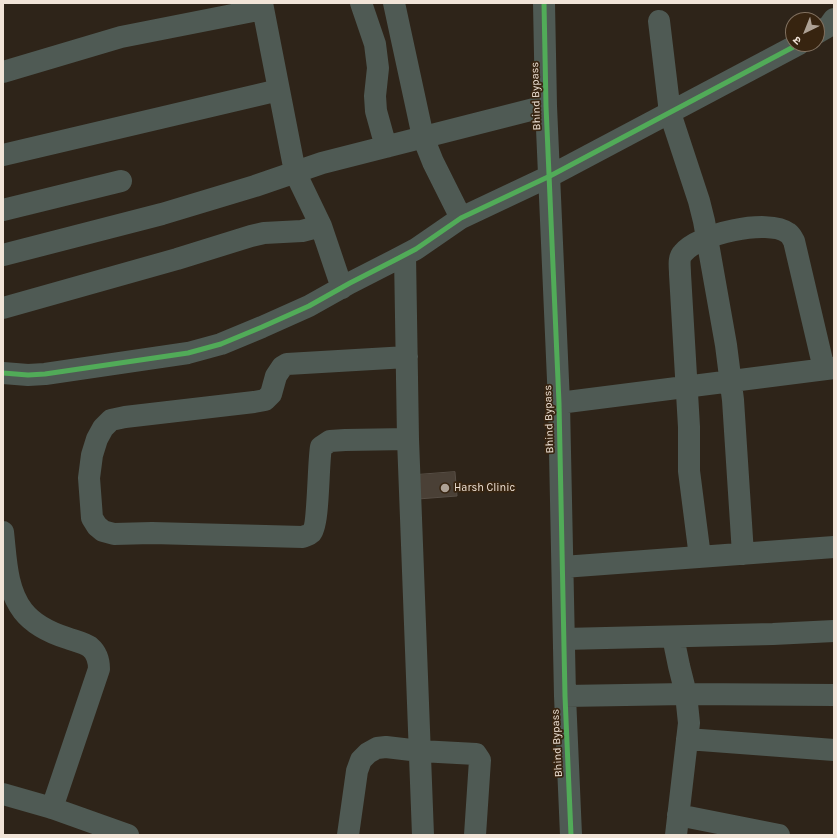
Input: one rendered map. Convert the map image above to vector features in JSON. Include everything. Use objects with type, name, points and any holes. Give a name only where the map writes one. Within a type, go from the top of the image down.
[{"type":"street","points":[[361,3],[376,51],[378,68],[375,96],[376,111],[386,147]]},
{"type":"street","points":[[394,3],[423,137],[430,156],[461,218]]},
{"type":"street","name":"Bhind Bypass","points":[[544,3],[546,106],[559,403],[565,696],[571,835]]},
{"type":"street","points":[[3,72],[121,37],[263,6],[295,172],[321,226],[342,288]]},
{"type":"street","points":[[825,29],[834,19]]},
{"type":"street","points":[[659,21],[670,113],[699,201],[708,237],[726,345],[734,400],[743,554]]},
{"type":"street","points":[[3,373],[28,375],[45,374],[188,353],[221,344],[309,306],[405,255],[461,218],[550,176],[785,51]]},
{"type":"street","points":[[3,155],[279,90]]},
{"type":"street","points":[[3,255],[162,214],[322,163],[546,106]]},
{"type":"street","points":[[3,210],[121,181]]},
{"type":"street","points":[[3,308],[177,259],[251,236],[264,233],[302,231],[321,226]]},
{"type":"street","points":[[559,403],[686,388],[829,368],[794,240],[789,234],[782,229],[764,226],[744,228],[708,237],[682,253],[680,260],[686,388],[689,472],[700,557]]},
{"type":"street","points":[[405,255],[408,439],[423,835]]},
{"type":"street","points":[[407,357],[287,364],[282,367],[276,376],[271,394],[265,400],[125,416],[111,420],[103,428],[97,439],[92,455],[89,478],[92,518],[97,526],[103,531],[114,534],[152,533],[303,537],[311,534],[315,527],[321,447],[330,441],[408,439]]},
{"type":"street","points":[[3,538],[11,586],[17,602],[24,613],[44,629],[91,648],[97,655],[99,662],[99,669],[52,808]]},
{"type":"street","points":[[563,567],[833,549]]},
{"type":"street","points":[[564,639],[673,637],[834,631]]},
{"type":"street","points":[[673,637],[686,694],[689,723],[677,825],[779,835]]},
{"type":"street","points":[[565,696],[686,694],[834,695]]},
{"type":"street","points":[[687,739],[834,750]]},
{"type":"street","points":[[348,835],[357,771],[361,760],[368,753],[377,748],[386,747],[420,752],[476,754],[480,760],[476,835]]},
{"type":"street","points":[[3,794],[52,808],[128,835]]},
{"type":"building","points":[[455,472],[457,496],[418,499],[416,475]]},
{"type":"cycle path","points":[[544,3],[546,106],[559,403],[565,696],[571,835]]},
{"type":"cycle path","points":[[3,373],[28,375],[45,374],[188,353],[221,344],[309,306],[416,249],[461,218],[550,176],[785,51]]},
{"type":"place","name":"Harsh Clinic","points":[[445,488]]}]
